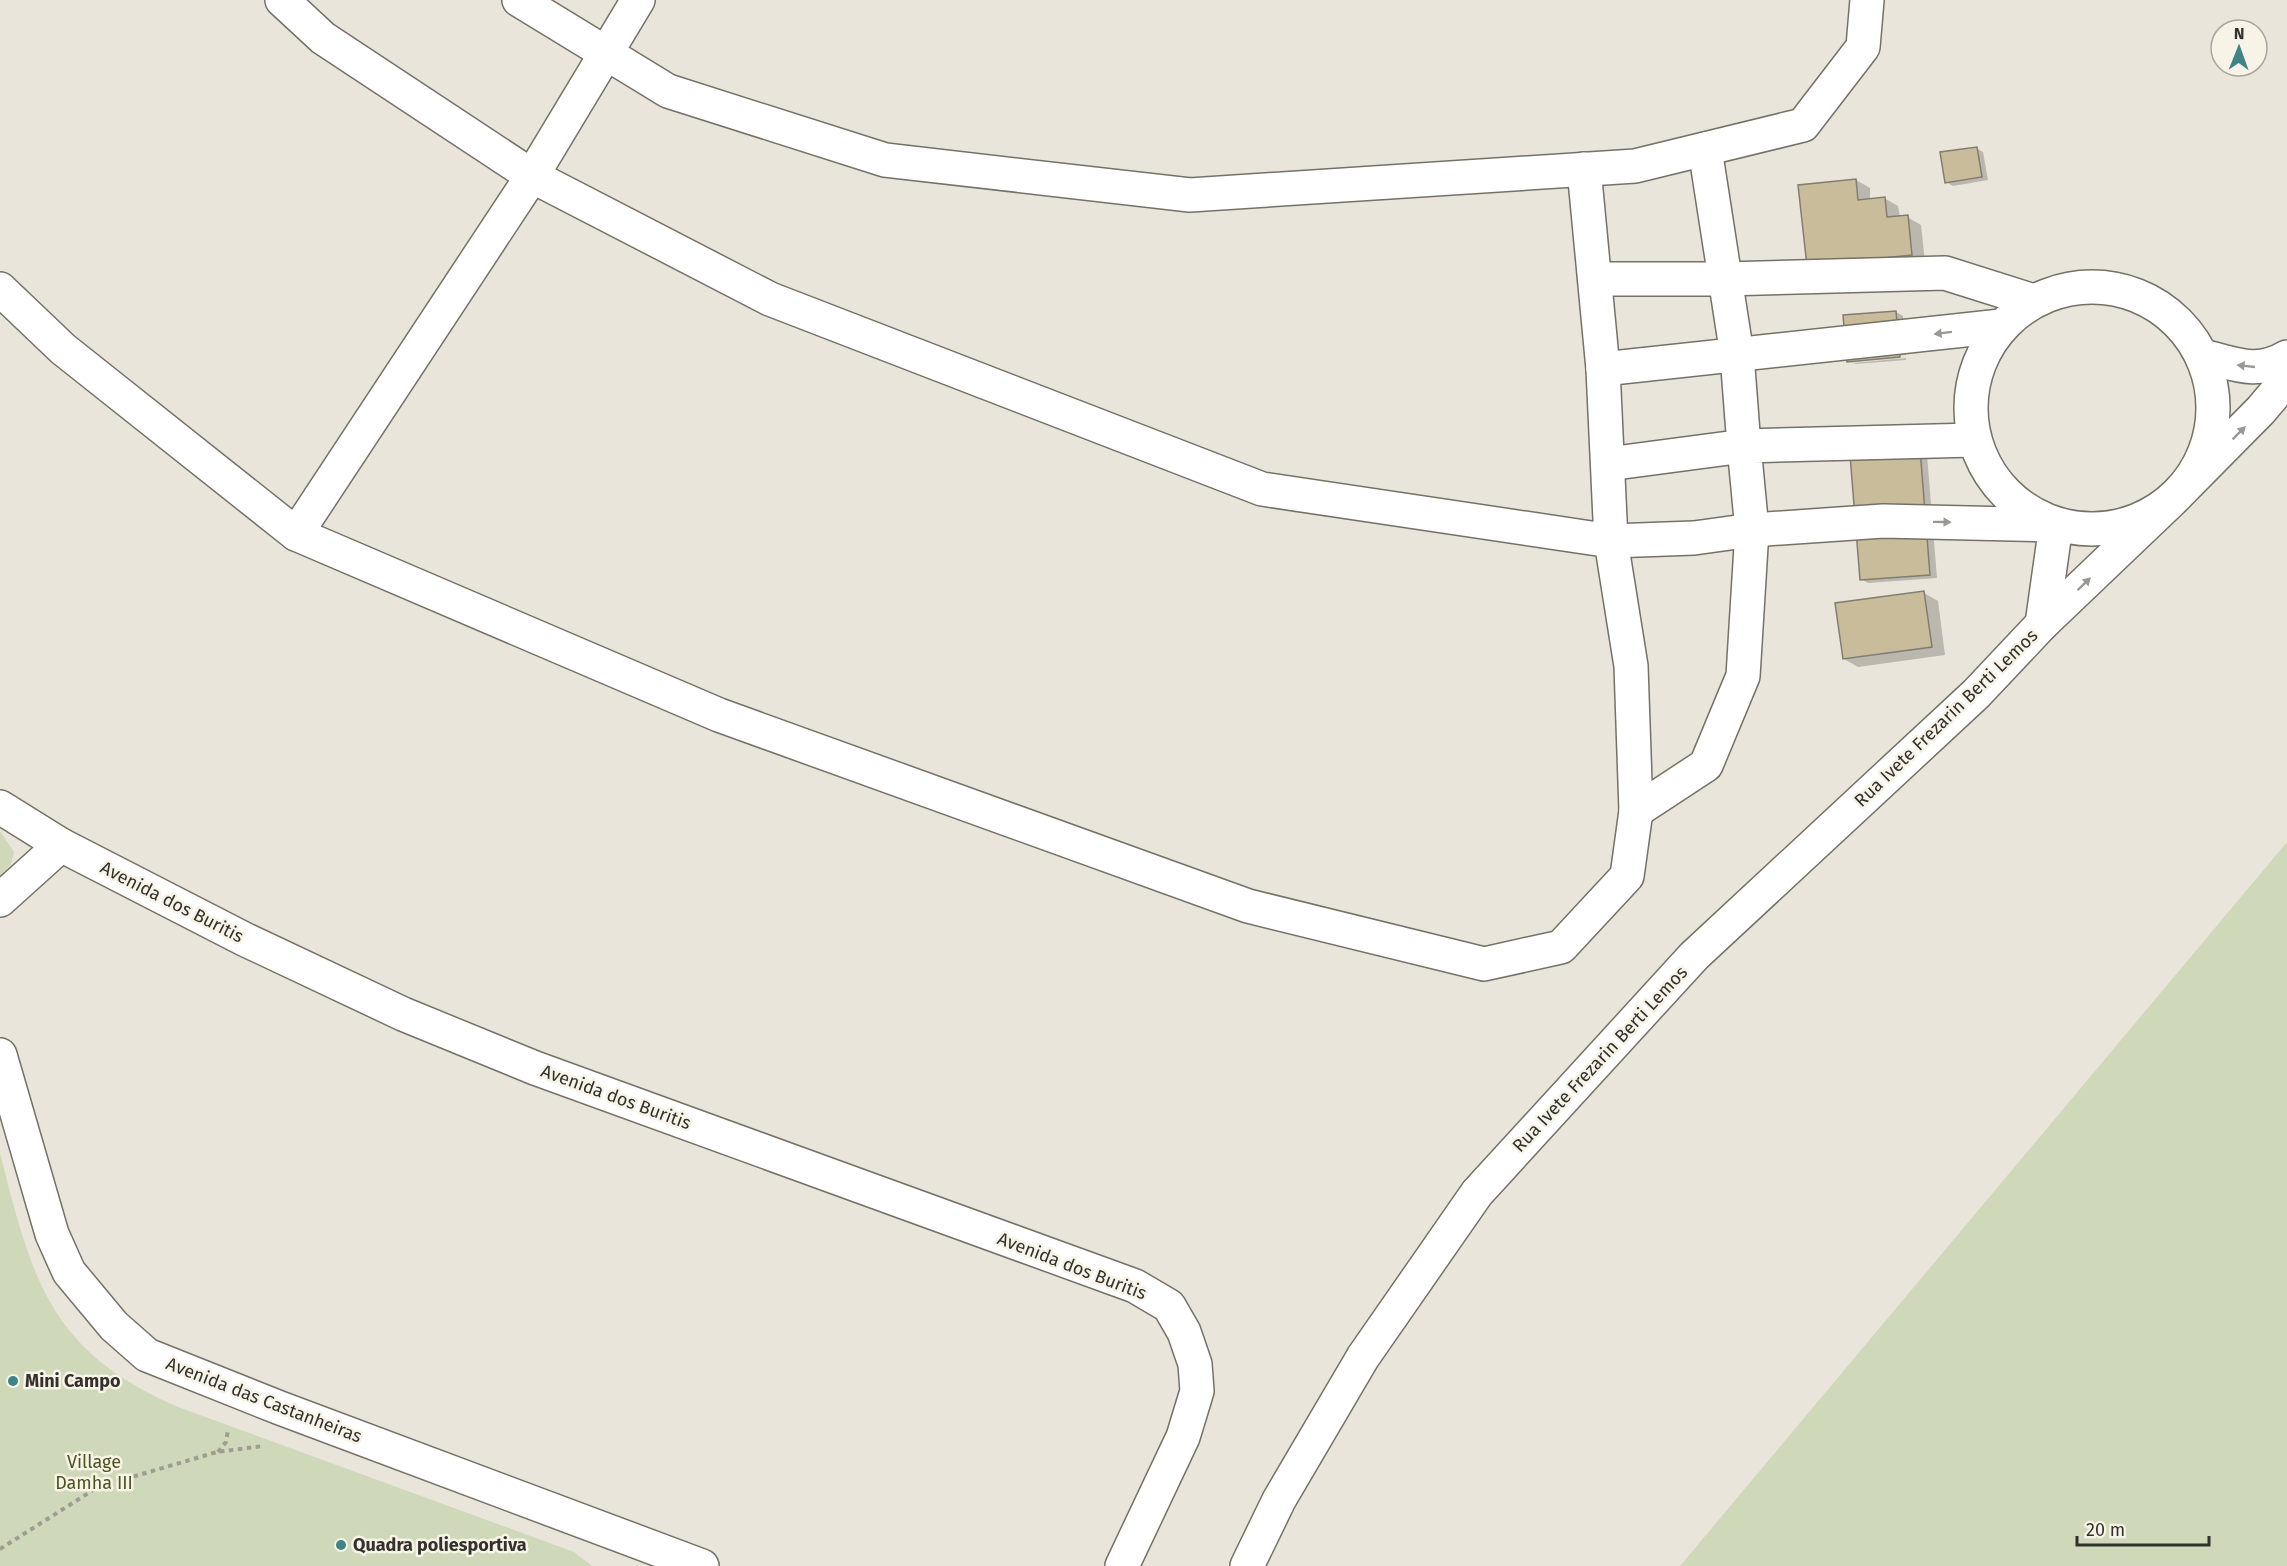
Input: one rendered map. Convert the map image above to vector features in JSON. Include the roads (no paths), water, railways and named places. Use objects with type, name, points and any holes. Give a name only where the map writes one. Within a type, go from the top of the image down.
[{"type":"street","points":[[282,0],[323,38],[532,176],[770,299],[1263,489],[1611,541],[1694,538],[1752,530],[1883,521],[2056,525],[2097,530],[2137,521],[2172,500],[2197,470],[2211,433],[2213,394],[2202,356],[2181,324],[2148,301],[2111,288],[2071,288],[2034,301],[2001,326],[1979,360],[1970,399],[1974,440],[1991,477],[2019,506],[2056,525]]},
{"type":"street","points":[[519,0],[668,91],[885,160],[1190,195],[1635,166],[1803,125],[1863,47],[1867,0]]},
{"type":"street","points":[[296,534],[532,176],[638,0]]},
{"type":"street","points":[[1636,811],[1706,765],[1743,676],[1752,530],[1737,355],[1705,149]]},
{"type":"street","points":[[0,289],[63,349],[296,534],[719,716],[1248,906],[1484,964],[1561,947],[1627,876],[1636,811],[1631,666],[1611,541],[1603,369],[1584,170]]},
{"type":"street","points":[[1595,279],[1725,279],[1945,273],[2034,301]]},
{"type":"street","points":[[1603,369],[2001,326]]},
{"type":"street","points":[[2202,356],[2244,367],[2271,367],[2287,357]]},
{"type":"street","name":"Rua Ivete Frezarin Berti Lemos","points":[[1247,1566],[1280,1500],[1363,1357],[1477,1193],[1694,956],[1976,694],[2042,624],[2172,500],[2261,410],[2287,379]]},
{"type":"street","points":[[1608,464],[1744,446],[1974,440]]},
{"type":"street","name":"Rua Ivete Frezarin Berti Lemos","points":[[2042,624],[2056,525]]},
{"type":"street","name":"Avenida dos Buritis","points":[[0,807],[61,845],[244,939],[403,1014],[535,1068],[916,1209],[1134,1286],[1169,1306],[1184,1332],[1195,1364],[1197,1391],[1184,1437],[1122,1566]]},
{"type":"street","points":[[0,900],[61,845]]},
{"type":"street","name":"Avenida das Castanheiras","points":[[0,1055],[52,1234],[69,1272],[114,1326],[147,1354],[280,1408],[690,1564]]},
{"type":"place","name":"Mini Campo","points":[[13,1381]]},
{"type":"place","name":"Quadra poliesportiva","points":[[341,1545]]},
{"type":"park label","name":"Village Damha III","points":[[94,1472]]}]
